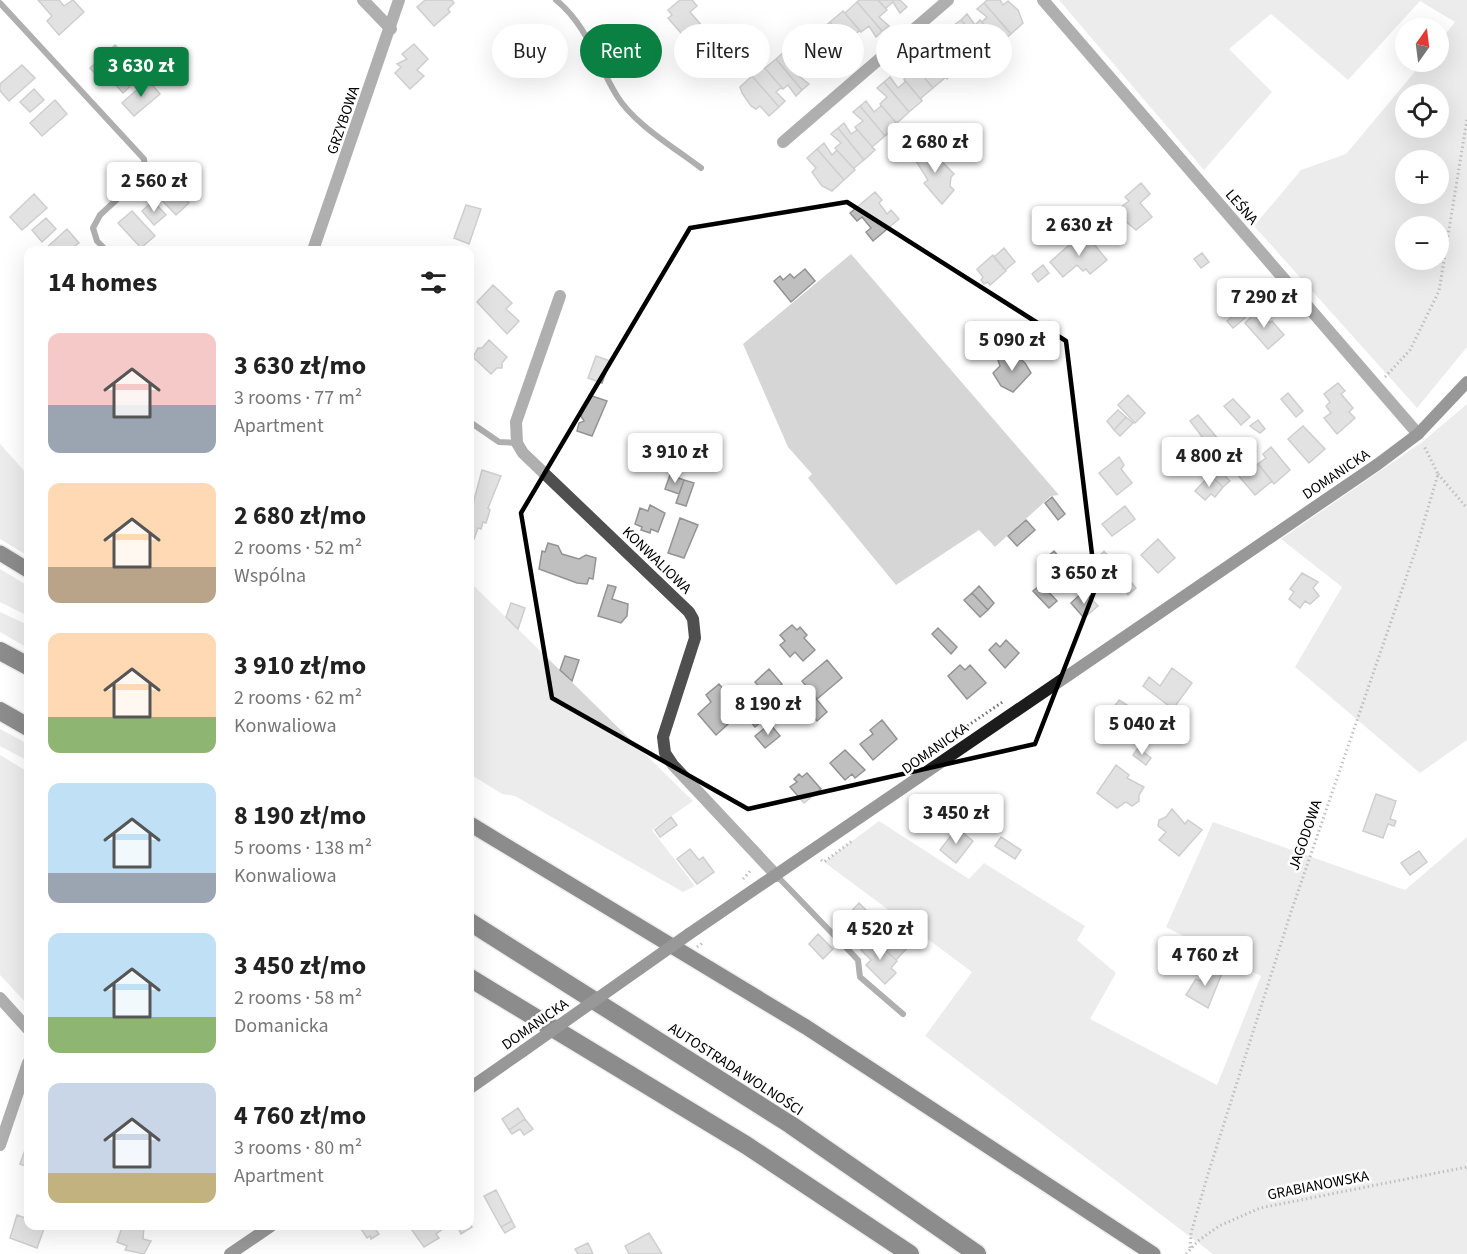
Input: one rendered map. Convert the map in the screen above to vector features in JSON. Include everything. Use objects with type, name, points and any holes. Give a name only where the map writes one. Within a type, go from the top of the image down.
[{"type":"highway","points":[[0,651],[24,664]]},
{"type":"highway","points":[[0,711],[24,725]]},
{"type":"highway","name":"AUTOSTRADA WOLNOŚCI","points":[[474,924],[791,1125],[977,1254]]},
{"type":"highway","points":[[474,980],[746,1145],[910,1254]]},
{"type":"main road","points":[[0,553],[24,568]]},
{"type":"main road","points":[[474,826],[806,1027],[1154,1254]]},
{"type":"street","points":[[363,0],[391,29]]},
{"type":"street","name":"GRZYBOWA","points":[[314,246],[391,29],[399,0]]},
{"type":"street","points":[[783,142],[948,0]]},
{"type":"street","name":"LEŚNA","points":[[1043,0],[1418,434]]},
{"type":"street","points":[[517,443],[516,422],[560,296]]},
{"type":"street","name":"DOMANICKA","points":[[474,1085],[689,934],[1378,464],[1418,434],[1467,382]]},
{"type":"street","name":"KONWALIOWA","points":[[517,443],[523,453],[689,612],[693,619],[695,638],[663,737],[665,753],[673,765],[777,876]]},
{"type":"street","points":[[0,998],[24,1025]]},
{"type":"street","points":[[0,1145],[24,1076]]},
{"type":"street","points":[[230,1254],[265,1230]]},
{"type":"lane","points":[[556,0],[572,12],[590,41],[617,98],[645,125],[701,168]]},
{"type":"lane","points":[[0,3],[144,159],[145,170],[141,177],[100,216],[93,228],[97,241],[102,246]]},
{"type":"lane","points":[[474,425],[499,442],[517,443]]},
{"type":"lane","points":[[777,876],[858,960],[860,977],[903,1014]]},
{"type":"path","points":[[1377,386],[1410,350],[1439,291],[1467,118]]},
{"type":"path","points":[[1418,434],[1438,474],[1467,508]]},
{"type":"path","name":"JAGODOWA","points":[[1190,1248],[1191,1233],[1291,912],[1416,549],[1438,474]]},
{"type":"path","points":[[736,884],[763,859]]},
{"type":"path","name":"GRABIANOWSKA","points":[[1186,1254],[1190,1248],[1219,1226],[1260,1208],[1467,1167]]},
{"type":"highlighted area","points":[[847,202],[1066,341],[1096,587],[1035,744],[748,809],[552,698],[521,513],[690,228]]},
{"type":"shaded area","points":[[1059,0],[1467,0],[1467,347],[1417,408],[1254,226],[1301,170],[1346,154],[1395,95],[1395,138],[1449,138],[1449,84],[1405,84],[1415,72],[1449,72],[1449,30],[1455,22],[1420,1],[1405,18],[1395,18],[1395,28],[1348,80],[1271,14],[1229,49],[1272,92],[1204,170]]},
{"type":"shaded area","points":[[851,254],[1059,495],[1051,496],[995,547],[979,530],[896,585],[808,478],[812,474],[788,447],[743,344]]},
{"type":"shaded area","points":[[1467,404],[1467,740],[1420,773],[1295,667],[1342,587],[1281,539],[1422,442]]},
{"type":"shaded area","points":[[0,444],[24,471],[24,554],[0,539]]},
{"type":"shaded area","points":[[0,569],[24,584],[24,614],[0,602]]},
{"type":"shaded area","points":[[474,586],[693,801],[652,830],[695,886],[683,892],[515,796],[502,794],[474,776]]},
{"type":"shaded area","points":[[0,612],[24,623],[24,646],[0,632]]},
{"type":"shaded area","points":[[0,729],[24,742],[24,759],[0,746]]},
{"type":"shaded area","points":[[0,755],[24,770],[24,1001],[0,975]]},
{"type":"shaded area","points":[[879,821],[969,879],[984,863],[1085,926],[1077,940],[1116,973],[1090,1019],[1217,1085],[1261,976],[1166,927],[1213,822],[1405,890],[1467,837],[1467,1254],[1213,1254],[925,1036],[972,972],[824,862]]},
{"type":"building","points":[[38,0],[59,0],[64,6],[73,0],[84,12],[59,35],[47,21],[52,16]]},
{"type":"building","points":[[425,0],[452,0],[454,3],[448,9],[450,12],[434,26],[417,7]]},
{"type":"building","points":[[680,0],[692,0],[697,6],[690,12],[700,24],[674,25],[668,18],[672,15],[668,10]]},
{"type":"building","points":[[859,0],[878,0],[887,10],[879,17],[887,24],[876,24],[857,2]]},
{"type":"building","points":[[878,0],[900,0],[907,7],[900,13],[893,2],[886,8],[887,10]]},
{"type":"building","points":[[987,0],[1000,0],[1003,5],[1008,1],[1018,10],[1023,23],[1012,33],[1012,24],[1002,24],[984,3]]},
{"type":"building","points":[[857,2],[876,24],[876,37],[869,26],[864,30],[864,24],[854,24],[843,11],[845,13]]},
{"type":"building","points":[[984,3],[1002,24],[983,24],[980,20],[982,22],[987,17],[977,9]]},
{"type":"building","points":[[843,11],[854,24],[832,24],[830,22]]},
{"type":"building","points":[[967,14],[974,24],[964,24],[961,20]]},
{"type":"building","points":[[414,44],[428,59],[417,70],[424,76],[410,89],[395,73],[401,67],[397,64],[407,59],[402,54]]},
{"type":"building","points":[[115,45],[127,58],[102,81],[90,68]]},
{"type":"building","points":[[782,54],[782,66],[776,59]]},
{"type":"building","points":[[776,59],[782,66],[782,78],[792,78],[802,90],[796,96],[788,85],[783,89],[770,74],[770,64]]},
{"type":"building","points":[[22,65],[35,78],[9,101],[0,91],[0,84]]},
{"type":"building","points":[[126,69],[137,80],[123,93],[113,82]]},
{"type":"building","points":[[770,74],[783,89],[776,92],[785,101],[779,107],[754,78],[770,78]]},
{"type":"building","points":[[750,78],[754,78],[779,107],[769,116],[760,106],[756,109],[751,106],[740,87]]},
{"type":"building","points":[[792,78],[802,78],[809,84],[802,90]]},
{"type":"building","points":[[891,78],[898,88],[905,82],[904,79],[922,101],[909,112],[884,82]]},
{"type":"building","points":[[925,78],[945,78],[933,88]]},
{"type":"building","points":[[925,78],[933,88],[921,98],[922,101],[904,79]]},
{"type":"building","points":[[148,80],[160,94],[134,116],[122,103]]},
{"type":"building","points":[[884,82],[909,112],[897,123],[898,125],[880,104],[887,97],[877,88]]},
{"type":"building","points":[[34,89],[44,100],[30,112],[20,102]]},
{"type":"building","points":[[55,100],[67,114],[42,136],[30,123]]},
{"type":"building","points":[[866,101],[874,112],[881,106],[880,104],[898,125],[885,136],[860,106]]},
{"type":"building","points":[[860,106],[885,136],[872,147],[855,127],[863,121],[853,112]]},
{"type":"building","points":[[844,123],[851,134],[857,130],[855,127],[875,150],[864,160],[838,128]]},
{"type":"building","points":[[838,128],[864,160],[854,168],[855,170],[835,148],[841,143],[831,134]]},
{"type":"building","points":[[824,143],[832,155],[837,150],[855,170],[844,180],[817,149]]},
{"type":"building","points":[[927,146],[954,174],[951,177],[950,186],[954,190],[942,204],[924,183],[928,180],[914,158]]},
{"type":"building","points":[[817,149],[844,180],[832,191],[822,186],[812,172],[816,168],[807,158]]},
{"type":"building","points":[[167,178],[189,203],[176,215],[153,191]]},
{"type":"building","points":[[1141,183],[1150,194],[1140,203],[1152,217],[1136,230],[1122,218],[1124,215],[1118,209],[1129,201],[1125,197]]},
{"type":"building","points":[[875,192],[882,200],[879,203],[887,214],[891,210],[899,219],[873,241],[866,232],[871,228],[862,217],[857,221],[850,213]]},
{"type":"building","points":[[34,194],[47,208],[22,230],[10,217]]},
{"type":"building","points":[[153,201],[166,215],[154,225],[142,211]]},
{"type":"building","points":[[466,205],[481,209],[469,244],[454,238]]},
{"type":"building","points":[[132,211],[155,236],[143,246],[139,246],[118,223]]},
{"type":"building","points":[[46,218],[56,229],[42,242],[32,230]]},
{"type":"building","points":[[67,229],[79,243],[75,246],[48,246]]},
{"type":"building","points":[[1084,232],[1107,260],[1090,274],[1086,269],[1083,271],[1077,265],[1063,277],[1050,262]]},
{"type":"building","points":[[1004,248],[1015,262],[1005,270],[994,257]]},
{"type":"building","points":[[1202,253],[1209,262],[1201,268],[1194,259]]},
{"type":"building","points":[[993,255],[1006,271],[990,285],[988,282],[984,284],[981,280],[983,277],[977,269]]},
{"type":"building","points":[[1043,265],[1049,273],[1038,282],[1032,274]]},
{"type":"building","points":[[805,269],[815,281],[791,302],[774,281],[780,276],[783,280],[790,274],[794,278]]},
{"type":"building","points":[[493,285],[512,303],[506,309],[519,321],[507,334],[477,302]]},
{"type":"building","points":[[1261,308],[1270,323],[1272,321],[1284,335],[1268,349],[1245,323]]},
{"type":"building","points":[[1239,311],[1245,318],[1233,328],[1227,321]]},
{"type":"building","points":[[489,340],[507,357],[502,363],[502,368],[497,368],[491,374],[474,358],[478,348],[482,348]]},
{"type":"building","points":[[1012,352],[1025,363],[1031,373],[1013,392],[1001,386],[993,373],[1000,366],[998,360]]},
{"type":"building","points":[[596,356],[610,361],[602,383],[588,378]]},
{"type":"building","points":[[1338,383],[1345,391],[1341,394],[1353,408],[1349,412],[1355,418],[1337,434],[1324,418],[1331,413],[1326,406],[1330,402],[1324,394]]},
{"type":"building","points":[[1288,393],[1303,411],[1296,417],[1281,399]]},
{"type":"building","points":[[589,395],[607,401],[592,436],[577,431],[579,423],[584,421],[581,416]]},
{"type":"building","points":[[1128,395],[1145,413],[1135,423],[1118,405]]},
{"type":"building","points":[[1233,399],[1250,417],[1241,425],[1224,406]]},
{"type":"building","points":[[1118,410],[1126,417],[1114,430],[1107,421]]},
{"type":"building","points":[[1198,415],[1218,439],[1209,446],[1190,421]]},
{"type":"building","points":[[1126,417],[1133,423],[1120,436],[1114,430]]},
{"type":"building","points":[[1258,420],[1265,429],[1260,433],[1250,426]]},
{"type":"building","points":[[1303,426],[1325,449],[1309,463],[1288,439]]},
{"type":"building","points":[[1223,447],[1229,455],[1217,466],[1210,458]]},
{"type":"building","points":[[1271,447],[1290,470],[1274,484],[1258,464],[1266,458],[1263,454]]},
{"type":"building","points":[[1119,457],[1124,465],[1121,469],[1132,483],[1117,495],[1099,473]]},
{"type":"building","points":[[1224,463],[1231,471],[1226,475],[1219,467]]},
{"type":"building","points":[[1258,464],[1272,481],[1255,495],[1237,474],[1248,465],[1252,470]]},
{"type":"building","points":[[1217,468],[1230,481],[1223,487],[1210,475]]},
{"type":"building","points":[[482,470],[501,476],[488,508],[490,510],[486,523],[483,522],[481,529],[478,528],[474,539],[474,500]]},
{"type":"building","points":[[670,475],[684,480],[679,494],[665,489]]},
{"type":"building","points":[[1210,475],[1223,487],[1215,497],[1211,494],[1205,500],[1195,491]]},
{"type":"building","points":[[684,480],[694,483],[686,506],[676,503]]},
{"type":"building","points":[[1052,497],[1065,514],[1058,520],[1045,503]]},
{"type":"building","points":[[650,505],[665,513],[658,532],[651,529],[650,533],[641,530],[642,527],[635,524],[640,508],[648,511]]},
{"type":"building","points":[[1125,506],[1135,519],[1112,536],[1102,524]]},
{"type":"building","points":[[680,518],[698,525],[684,558],[668,553]]},
{"type":"building","points":[[1026,520],[1035,530],[1017,546],[1008,536]]},
{"type":"building","points":[[1158,539],[1175,558],[1158,573],[1141,555]]},
{"type":"building","points":[[548,543],[558,546],[562,554],[579,559],[586,555],[596,558],[593,579],[589,578],[587,584],[577,583],[539,569],[542,551],[545,552]]},
{"type":"building","points":[[1054,551],[1075,575],[1066,583],[1057,573],[1060,570],[1048,556]]},
{"type":"building","points":[[1104,551],[1136,588],[1128,595],[1117,582],[1106,591],[1089,567]]},
{"type":"building","points":[[1302,573],[1318,582],[1313,588],[1319,596],[1310,604],[1305,601],[1300,608],[1289,599],[1294,592],[1290,589]]},
{"type":"building","points":[[1041,584],[1057,601],[1049,608],[1033,591]]},
{"type":"building","points":[[608,585],[616,587],[612,599],[628,604],[627,616],[621,623],[598,616]]},
{"type":"building","points":[[979,586],[994,603],[988,610],[972,593]]},
{"type":"building","points":[[1084,591],[1098,606],[1084,618],[1071,603]]},
{"type":"building","points":[[972,593],[988,610],[980,617],[964,600]]},
{"type":"building","points":[[511,603],[525,608],[518,629],[506,617]]},
{"type":"building","points":[[792,625],[797,630],[800,627],[807,635],[804,638],[815,650],[803,661],[795,652],[790,657],[780,645],[785,641],[780,635]]},
{"type":"building","points":[[938,628],[957,647],[951,654],[932,634]]},
{"type":"building","points":[[1006,640],[1019,653],[1005,668],[989,650],[996,643],[1000,647]]},
{"type":"building","points":[[565,656],[579,660],[572,681],[560,670]]},
{"type":"building","points":[[827,660],[842,678],[817,699],[802,681]]},
{"type":"building","points":[[960,665],[965,670],[970,665],[986,683],[967,699],[948,676]]},
{"type":"building","points":[[1172,668],[1192,683],[1173,709],[1143,686],[1149,677],[1160,686]]},
{"type":"building","points":[[769,669],[782,684],[766,695],[755,682]]},
{"type":"building","points":[[719,684],[731,698],[726,703],[737,716],[716,735],[698,714],[711,702],[706,695]]},
{"type":"building","points":[[809,690],[827,712],[817,721],[799,699]]},
{"type":"building","points":[[1119,700],[1136,711],[1133,718],[1140,724],[1128,740],[1110,726],[1116,715],[1111,711]]},
{"type":"building","points":[[754,702],[767,717],[755,727],[750,721],[755,716],[747,708]]},
{"type":"building","points":[[882,720],[897,739],[873,760],[860,744],[873,734],[870,730]]},
{"type":"building","points":[[770,724],[780,736],[765,748],[755,736]]},
{"type":"building","points":[[1138,748],[1151,758],[1146,765],[1133,755]]},
{"type":"building","points":[[845,750],[865,770],[855,778],[852,774],[845,780],[830,763]]},
{"type":"building","points":[[1116,765],[1129,775],[1127,778],[1144,787],[1139,795],[1139,801],[1132,806],[1126,802],[1117,808],[1097,793]]},
{"type":"building","points":[[807,773],[821,789],[804,803],[790,787],[797,782],[794,779],[799,774],[802,777]]},
{"type":"building","points":[[1376,794],[1396,801],[1390,819],[1396,821],[1394,826],[1388,824],[1383,838],[1363,831]]},
{"type":"building","points":[[1172,809],[1185,824],[1188,820],[1202,830],[1179,856],[1159,840],[1166,832],[1158,826],[1159,820],[1166,817]]},
{"type":"building","points":[[671,817],[677,825],[660,837],[655,830]]},
{"type":"building","points":[[957,828],[973,841],[956,863],[940,850]]},
{"type":"building","points":[[1001,837],[1021,850],[1015,859],[995,846]]},
{"type":"building","points":[[690,849],[699,860],[703,857],[714,872],[697,884],[677,859]]},
{"type":"building","points":[[1419,851],[1427,862],[1410,875],[1401,863]]},
{"type":"building","points":[[859,903],[873,917],[859,932],[844,919]]},
{"type":"building","points":[[818,934],[833,949],[823,959],[809,944]]},
{"type":"building","points":[[901,934],[911,944],[896,960],[885,950]]},
{"type":"building","points":[[873,938],[897,961],[891,968],[896,973],[885,984],[866,965],[871,960],[861,950]]},
{"type":"building","points":[[1209,966],[1222,973],[1208,1008],[1186,995],[1196,979],[1200,981]]},
{"type":"building","points":[[518,1108],[525,1119],[509,1130],[502,1119]]},
{"type":"building","points":[[525,1119],[533,1129],[524,1135],[520,1129],[512,1134],[509,1130]]},
{"type":"building","points":[[24,1153],[24,1166],[20,1164]]},
{"type":"building","points":[[496,1190],[512,1221],[501,1227],[484,1196]]},
{"type":"building","points":[[17,1215],[24,1218],[24,1230],[44,1230],[37,1248],[10,1238]]},
{"type":"building","points":[[512,1221],[515,1227],[505,1233],[501,1227]]},
{"type":"building","points":[[121,1230],[144,1230],[143,1239],[151,1241],[144,1254],[125,1250],[127,1246],[117,1242]]},
{"type":"building","points":[[362,1230],[376,1230],[379,1234],[371,1239],[370,1236],[367,1238]]},
{"type":"building","points":[[412,1230],[442,1230],[436,1234],[439,1238],[424,1247]]},
{"type":"building","points":[[649,1233],[662,1254],[629,1254],[625,1246]]},
{"type":"building","points":[[588,1243],[593,1254],[578,1254],[575,1249]]}]
